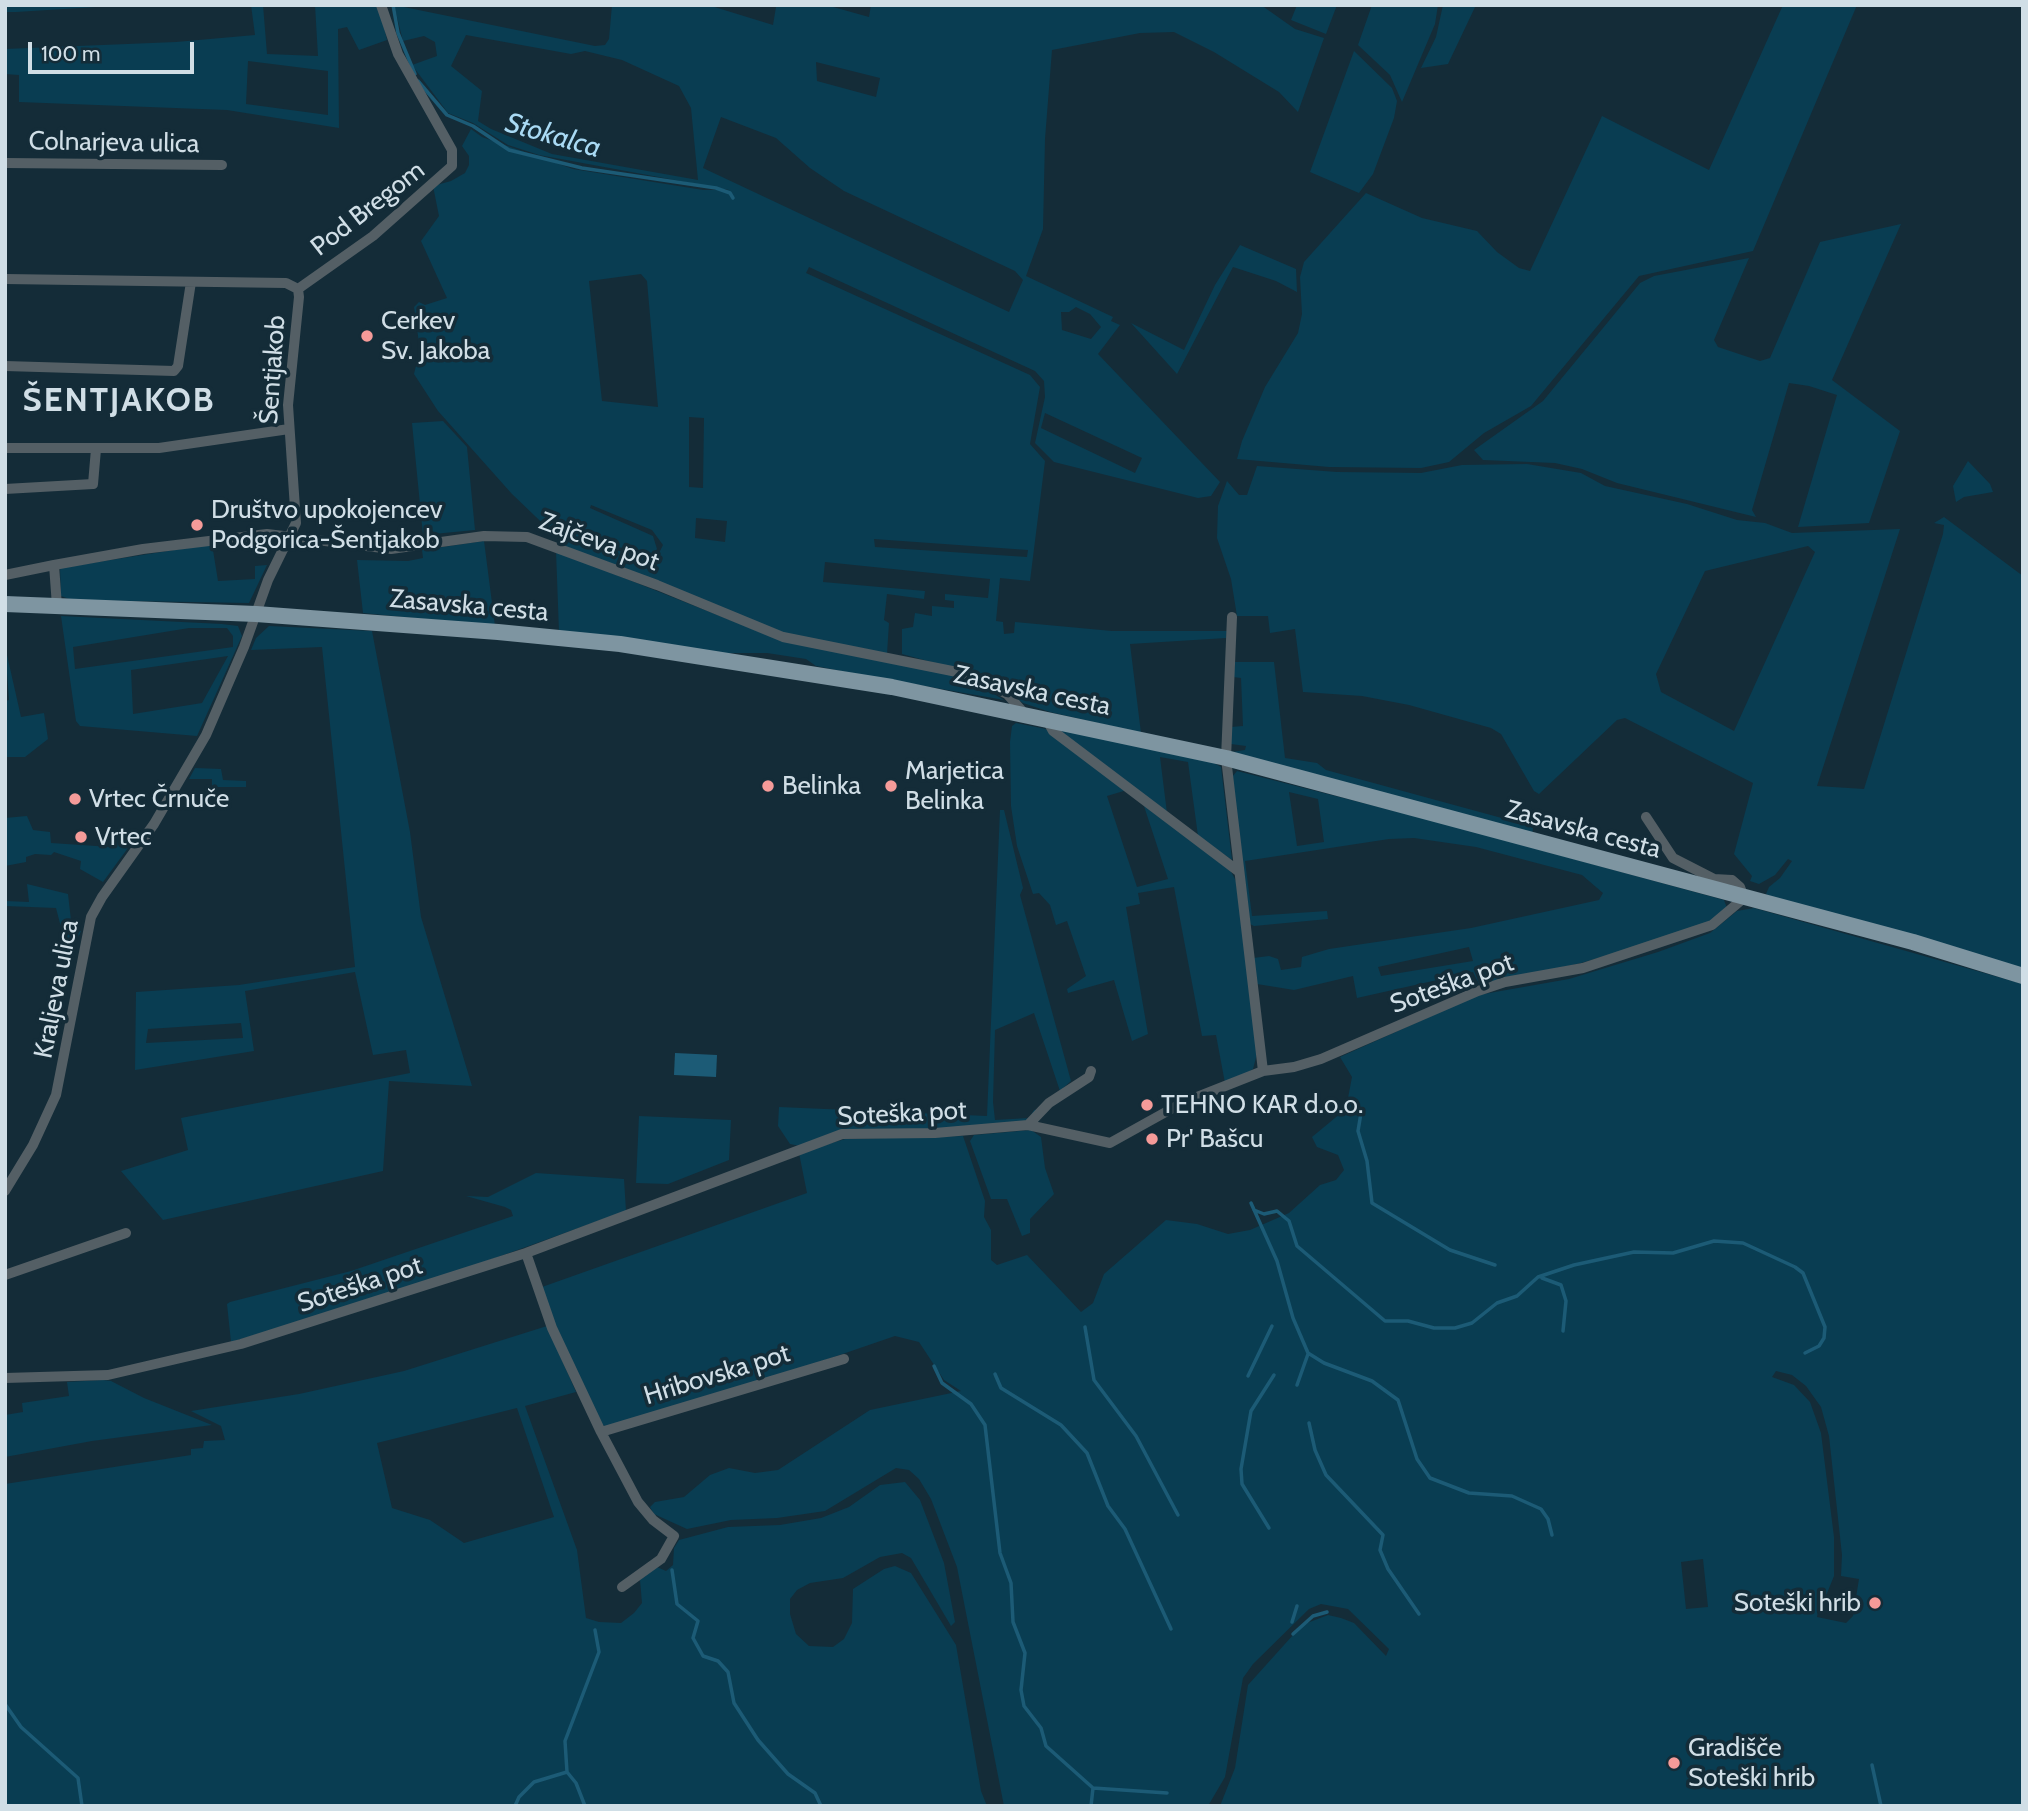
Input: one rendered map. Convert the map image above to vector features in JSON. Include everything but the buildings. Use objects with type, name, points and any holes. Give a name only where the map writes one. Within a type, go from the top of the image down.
[{"type":"main road","name":"Zasavska cesta","points":[[5,604],[256,614],[620,644],[837,677],[1024,713],[1226,758],[1913,942],[2023,976]]},
{"type":"street","name":"Pod Bregom","points":[[298,289],[373,236],[452,166],[452,150],[398,54],[381,5]]},
{"type":"street","name":"Colnarjeva ulica","points":[[5,163],[222,165]]},
{"type":"street","name":"Šentjakob","points":[[5,279],[286,283],[298,289],[299,304],[291,355],[289,429],[297,519],[256,614]]},
{"type":"street","points":[[5,366],[174,370],[178,365],[191,282]]},
{"type":"street","points":[[5,448],[170,447],[289,429]]},
{"type":"street","points":[[5,489],[93,484],[96,449]]},
{"type":"street","name":"Zajčeva pot","points":[[5,575],[211,539],[289,534],[391,549],[484,536],[527,537],[657,584],[783,637],[972,676],[1007,694],[1024,713]]},
{"type":"street","points":[[54,565],[57,606]]},
{"type":"street","name":"Kraljeva ulica","points":[[5,1191],[38,1137],[55,1095],[91,917],[102,897],[154,824],[206,735],[256,614]]},
{"type":"street","points":[[1232,618],[1226,758],[1263,1071]]},
{"type":"street","points":[[1046,719],[1053,731],[1238,871]]},
{"type":"street","points":[[1646,817],[1673,858],[1714,879],[1732,880],[1740,887],[1744,898]]},
{"type":"street","name":"Soteška pot","points":[[5,1378],[108,1375],[241,1344],[526,1253],[842,1134],[935,1133],[1028,1125],[1110,1143],[1182,1103],[1263,1071],[1294,1068],[1321,1059],[1438,1007],[1505,982],[1583,968],[1658,946],[1712,925],[1744,898]]},
{"type":"street","points":[[1028,1125],[1049,1103],[1090,1077],[1091,1071]]},
{"type":"street","points":[[5,1275],[126,1233]]},
{"type":"street","points":[[526,1253],[552,1328],[601,1432],[638,1502],[653,1520],[674,1536],[661,1559],[622,1587]]},
{"type":"street","name":"Hribovska pot","points":[[601,1432],[844,1359]]},
{"type":"shaded area","points":[[5,5],[128,5],[5,12]]},
{"type":"shaded area","points":[[251,5],[263,5],[267,54],[318,56],[315,5],[379,5],[387,40],[359,50],[347,27],[338,29],[339,128],[227,110],[19,102],[19,75],[5,74],[5,49],[176,42],[255,35]],"holes":[[[248,61],[328,71],[328,115],[246,104]]]},
{"type":"shaded area","points":[[394,5],[595,46],[605,45],[609,39],[612,5],[708,5],[773,25],[776,7],[772,5],[826,5],[869,17],[871,5],[1261,5],[1295,29],[1324,38],[1298,112],[1279,92],[1214,52],[1174,32],[1140,33],[1052,50],[1045,139],[1043,229],[1026,276],[1113,317],[1111,321],[1120,325],[1098,354],[1220,482],[1211,496],[1198,498],[1054,462],[1035,443],[1045,397],[1044,381],[1035,371],[809,267],[806,273],[1030,375],[1040,387],[1030,444],[1045,461],[1030,581],[1000,578],[996,621],[1003,622],[1004,634],[1014,633],[1015,622],[1112,631],[1227,631],[1226,638],[1130,644],[1141,733],[1050,712],[1023,703],[986,677],[902,654],[902,629],[913,627],[915,613],[932,616],[932,606],[954,608],[954,601],[945,600],[945,594],[988,598],[990,579],[825,562],[823,582],[925,591],[924,599],[887,594],[884,620],[889,623],[887,654],[789,635],[562,545],[564,542],[582,543],[656,559],[663,545],[652,530],[591,505],[590,508],[653,536],[657,549],[652,555],[580,538],[559,539],[512,494],[438,411],[414,374],[420,350],[414,307],[419,302],[425,305],[447,298],[421,241],[439,216],[433,186],[451,181],[465,173],[469,156],[462,146],[471,129],[482,137],[573,169],[703,190],[729,190],[539,155],[508,145],[473,123],[448,113],[412,65],[437,56],[435,42],[424,36],[403,41]],"holes":[[[466,35],[571,54],[585,51],[622,60],[679,86],[691,108],[698,180],[552,154],[491,129],[478,121],[482,91],[451,66]],[[816,62],[880,78],[876,97],[817,81]],[[721,117],[776,138],[810,168],[844,191],[1015,271],[1023,280],[1009,312],[703,168]],[[641,274],[647,281],[658,407],[602,401],[589,281]],[[1076,307],[1090,314],[1101,327],[1091,339],[1062,330],[1061,312],[1069,312]],[[1045,413],[1142,458],[1135,473],[1041,428]],[[689,417],[704,418],[703,488],[689,487]],[[696,518],[727,521],[725,542],[695,538]],[[874,539],[1028,550],[1027,557],[875,547]]]},
{"type":"shaded area","points":[[1297,5],[1337,5],[1326,34],[1291,20]]},
{"type":"shaded area","points":[[1372,5],[1438,5],[1435,24],[1402,102],[1390,75],[1358,45]]},
{"type":"shaded area","points":[[1443,5],[1476,5],[1448,64],[1421,68],[1436,37]]},
{"type":"shaded area","points":[[1783,5],[1857,5],[1753,251],[1639,276],[1531,406],[1484,433],[1449,462],[1421,468],[1329,467],[1237,459],[1265,387],[1298,333],[1302,314],[1300,277],[1304,262],[1366,193],[1422,218],[1477,231],[1497,252],[1519,268],[1530,271],[1602,116],[1709,170]]},
{"type":"shaded area","points":[[1354,51],[1392,88],[1397,101],[1394,118],[1373,174],[1359,193],[1310,172]]},
{"type":"shaded area","points":[[1901,224],[1832,380],[1900,431],[1869,523],[1798,527],[1837,395],[1809,386],[1789,383],[1752,510],[1756,517],[1617,483],[1582,469],[1555,463],[1483,460],[1474,450],[1543,401],[1640,283],[1654,276],[1749,258],[1714,340],[1718,347],[1760,361],[1770,358],[1820,242]]},
{"type":"shaded area","points":[[1240,245],[1296,269],[1297,292],[1276,281],[1233,267],[1177,374],[1131,323],[1184,350],[1215,285]]},
{"type":"shaded area","points":[[443,421],[467,447],[475,530],[423,535],[412,423]]},
{"type":"shaded area","points":[[1968,461],[1990,484],[1993,492],[1964,497],[1956,502],[1953,486]]},
{"type":"shaded area","points":[[1527,464],[1581,473],[1605,486],[1687,504],[1737,520],[1765,523],[1792,533],[1900,529],[1817,786],[1864,789],[1943,534],[1944,525],[1934,523],[1944,517],[2023,576],[2023,971],[1766,894],[1792,861],[1788,859],[1775,875],[1759,884],[1750,881],[1752,876],[1734,854],[1753,783],[1625,718],[1617,720],[1539,794],[1534,791],[1501,734],[1491,728],[1409,705],[1362,696],[1303,692],[1295,629],[1270,633],[1268,616],[1237,616],[1231,579],[1217,538],[1218,506],[1227,481],[1239,495],[1247,495],[1257,466],[1337,472],[1421,473],[1462,465]],"holes":[[[1808,546],[1815,552],[1734,731],[1661,692],[1656,674],[1705,571]]]},
{"type":"shaded area","points":[[484,541],[495,626],[363,613],[357,560],[408,561],[423,558],[422,550]]},
{"type":"shaded area","points":[[212,544],[218,581],[255,579],[255,566],[267,565],[249,603],[72,600],[61,596],[60,568]]},
{"type":"shaded area","points":[[556,551],[778,639],[967,678],[1004,700],[851,673],[816,666],[806,659],[767,653],[723,653],[559,632]]},
{"type":"shaded area","points":[[61,616],[238,626],[242,636],[197,736],[80,726],[76,721]],"holes":[[[189,628],[227,628],[233,636],[233,647],[75,669],[73,647]],[[228,656],[202,703],[133,714],[131,670]]]},
{"type":"shaded area","points":[[269,626],[372,631],[410,832],[421,917],[472,1086],[389,1081],[383,1171],[163,1220],[121,1171],[188,1150],[181,1118],[410,1073],[406,1050],[373,1055],[355,972],[245,991],[254,1051],[135,1070],[136,992],[239,985],[355,967],[322,647],[251,650],[256,638]],"holes":[[[241,1023],[243,1038],[146,1043],[148,1029]]]},
{"type":"shaded area","points":[[5,646],[21,717],[44,713],[48,739],[25,757],[5,757],[5,701],[9,700]]},
{"type":"shaded area","points":[[1235,662],[1274,662],[1285,758],[1317,763],[1326,770],[1520,823],[1535,816],[1532,835],[1232,752],[1245,750],[1246,746],[1231,744],[1231,727],[1243,726],[1241,678],[1233,677]]},
{"type":"shaded area","points":[[1016,723],[1046,729],[1127,790],[1107,796],[1137,887],[1168,879],[1142,800],[1229,868],[1236,881],[1258,1050],[1253,1069],[1244,1075],[1225,1083],[1216,1035],[1202,1036],[1174,887],[1138,893],[1140,904],[1126,907],[1148,1034],[1132,1041],[1114,980],[1068,993],[1067,989],[1086,976],[1067,921],[1056,925],[1050,905],[1039,893],[1033,894],[1017,846],[1011,806],[1010,742],[1012,726]]},
{"type":"shaded area","points":[[1061,730],[1214,763],[1221,767],[1232,860],[1198,836],[1188,762],[1160,757],[1167,813],[1061,734]]},
{"type":"shaded area","points":[[195,768],[221,769],[223,780],[246,781],[246,787],[212,787],[212,779],[189,779]]},
{"type":"shaded area","points":[[1237,771],[1438,822],[1724,900],[1727,908],[1711,921],[1659,940],[1581,963],[1480,986],[1473,972],[1357,998],[1353,976],[1294,990],[1257,984],[1253,958],[1269,956],[1278,959],[1281,970],[1301,967],[1302,957],[1329,949],[1471,928],[1599,900],[1603,893],[1582,875],[1476,847],[1414,838],[1389,839],[1245,861],[1252,916],[1327,911],[1328,919],[1254,926],[1250,924],[1232,777]],"holes":[[[1289,792],[1318,799],[1324,842],[1297,846]],[[1469,947],[1473,961],[1381,976],[1378,967]]]},
{"type":"shaded area","points":[[1000,810],[1004,810],[1023,888],[1020,895],[1071,1081],[1060,1091],[1034,1013],[995,1030],[995,1120],[1029,1118],[1024,1122],[932,1129],[857,1129],[800,1146],[790,1144],[778,1126],[779,1107],[987,1116]]},
{"type":"shaded area","points":[[27,816],[33,830],[50,832],[51,843],[111,847],[112,835],[136,837],[103,882],[80,869],[81,861],[54,852],[51,855],[35,854],[26,857],[26,862],[5,866],[5,818]]},
{"type":"shaded area","points":[[27,884],[68,894],[72,929],[81,931],[69,958],[56,908],[5,906],[5,901],[29,902]]},
{"type":"shaded area","points":[[1754,908],[2023,984],[2023,1806],[1220,1806],[1235,1768],[1248,1685],[1302,1625],[1328,1615],[1341,1618],[1354,1623],[1386,1656],[1389,1649],[1348,1609],[1321,1604],[1309,1609],[1253,1664],[1243,1678],[1225,1777],[1208,1806],[1004,1806],[957,1567],[931,1499],[919,1479],[909,1470],[896,1468],[825,1511],[777,1518],[731,1520],[687,1529],[654,1514],[650,1507],[655,1502],[684,1497],[710,1475],[729,1468],[755,1473],[778,1470],[870,1410],[961,1391],[944,1380],[919,1342],[895,1336],[764,1381],[606,1427],[600,1423],[560,1338],[542,1287],[807,1193],[799,1153],[845,1139],[963,1136],[985,1201],[984,1217],[991,1230],[991,1260],[997,1265],[1027,1255],[1081,1312],[1093,1303],[1104,1274],[1166,1220],[1197,1224],[1228,1234],[1250,1230],[1289,1213],[1320,1185],[1336,1180],[1344,1170],[1338,1155],[1317,1147],[1312,1137],[1341,1113],[1348,1098],[1352,1077],[1340,1057],[1478,995],[1569,979],[1710,933],[1737,911]],"holes":[[[1776,1371],[1792,1375],[1806,1386],[1821,1407],[1829,1436],[1842,1555],[1841,1576],[1859,1579],[1853,1616],[1846,1623],[1817,1617],[1819,1604],[1823,1603],[1834,1576],[1834,1537],[1821,1433],[1810,1402],[1794,1385],[1772,1377]],[[1703,1559],[1708,1607],[1686,1609],[1681,1562]]]},
{"type":"shaded area","points":[[675,1053],[717,1055],[716,1077],[674,1075]]},
{"type":"shaded area","points":[[639,1116],[731,1120],[729,1160],[668,1184],[636,1183]]},
{"type":"shaded area","points":[[1031,1130],[1041,1137],[1045,1168],[1054,1194],[1030,1219],[1030,1233],[1022,1236],[1007,1199],[991,1199],[970,1141],[974,1135]]},
{"type":"shaded area","points":[[536,1173],[624,1179],[626,1211],[395,1294],[231,1342],[227,1304],[230,1302],[351,1271],[513,1216],[511,1210],[505,1207],[466,1196],[488,1197]]},
{"type":"shaded area","points":[[547,1326],[576,1392],[525,1406],[577,1550],[586,1618],[599,1622],[621,1623],[634,1613],[642,1603],[640,1580],[657,1567],[666,1571],[673,1565],[674,1548],[679,1540],[728,1527],[780,1525],[821,1518],[849,1507],[880,1485],[905,1482],[920,1500],[944,1563],[955,1622],[951,1626],[911,1558],[902,1553],[880,1557],[843,1578],[810,1583],[797,1590],[790,1599],[790,1614],[796,1634],[809,1646],[833,1647],[844,1639],[852,1623],[853,1589],[884,1569],[895,1566],[911,1573],[956,1645],[981,1791],[987,1806],[5,1806],[5,1484],[191,1455],[191,1449],[203,1448],[204,1441],[225,1440],[221,1426],[191,1411],[299,1394],[404,1371]],"holes":[[[517,1408],[554,1517],[464,1543],[430,1520],[392,1508],[377,1443]]]},
{"type":"shaded area","points":[[111,1381],[144,1398],[212,1425],[92,1441],[5,1457],[5,1415],[23,1412],[22,1403],[69,1396],[67,1382]]},
{"type":"waterway","name":"Stokalca","points":[[393,5],[398,33],[415,74]]},
{"type":"waterway","name":"Stokalca","points":[[418,81],[447,115],[473,126],[509,150],[582,168],[716,188],[730,193],[733,198]]},
{"type":"waterway","points":[[1361,1113],[1358,1131],[1367,1161],[1372,1203],[1450,1250],[1495,1265]]},
{"type":"waterway","points":[[1251,1203],[1277,1261],[1293,1318],[1308,1353],[1324,1363],[1372,1381],[1398,1400],[1417,1459],[1430,1478],[1469,1493],[1512,1496],[1541,1509],[1548,1519],[1552,1535]]},
{"type":"waterway","points":[[1254,1210],[1264,1214],[1277,1211],[1289,1221],[1297,1246],[1385,1321],[1408,1321],[1434,1328],[1455,1328],[1472,1323],[1497,1303],[1517,1296],[1538,1277],[1574,1265],[1634,1252],[1673,1253],[1714,1241],[1743,1243],[1803,1273],[1825,1327],[1824,1338],[1819,1346],[1805,1353]]},
{"type":"waterway","points":[[1542,1278],[1561,1285],[1566,1301],[1563,1331]]},
{"type":"waterway","points":[[1248,1376],[1272,1326]]},
{"type":"waterway","points":[[1085,1327],[1094,1380],[1136,1436],[1178,1515]]},
{"type":"waterway","points":[[1297,1385],[1308,1354]]},
{"type":"waterway","points":[[934,1366],[942,1383],[971,1404],[985,1425],[1000,1553],[1011,1583],[1013,1622],[1025,1653],[1021,1690],[1024,1706],[1041,1728],[1046,1746],[1093,1788],[1167,1793]]},
{"type":"waterway","points":[[995,1374],[1001,1388],[1061,1425],[1087,1453],[1108,1506],[1125,1529],[1171,1629]]},
{"type":"waterway","points":[[1269,1528],[1242,1484],[1241,1469],[1251,1411],[1274,1375]]},
{"type":"waterway","points":[[1309,1423],[1315,1450],[1326,1475],[1383,1535],[1380,1550],[1388,1569],[1419,1614]]},
{"type":"waterway","points":[[672,1570],[677,1604],[698,1621],[693,1638],[703,1656],[718,1661],[728,1672],[734,1703],[758,1740],[788,1774],[815,1793],[821,1806]]},
{"type":"waterway","points":[[1292,1622],[1297,1606]]},
{"type":"waterway","points":[[1293,1634],[1313,1616],[1327,1612]]},
{"type":"waterway","points":[[585,1806],[576,1783],[567,1772],[565,1741],[599,1652],[595,1630]]},
{"type":"waterway","points":[[5,1704],[21,1727],[78,1778],[82,1806]]},
{"type":"waterway","points":[[1872,1765],[1881,1806]]},
{"type":"waterway","points":[[515,1806],[519,1797],[534,1782],[567,1772]]},
{"type":"waterway","points":[[1091,1806],[1093,1788]]},
{"type":"place","name":"Cerkev Sv. Jakoba","points":[[367,336]]},
{"type":"place","name":"Društvo upokojencev Podgorica-Šentjakob","points":[[197,525]]},
{"type":"place","name":"Belinka","points":[[768,786]]},
{"type":"place","name":"Marjetica Belinka","points":[[891,786]]},
{"type":"place","name":"Vrtec Črnuče","points":[[75,799]]},
{"type":"place","name":"Vrtec","points":[[81,837]]},
{"type":"place","name":"TEHNO KAR d.o.o.","points":[[1147,1105]]},
{"type":"place","name":"Pr' Bašcu","points":[[1152,1139]]},
{"type":"place","name":"Soteški hrib","points":[[1875,1603]]},
{"type":"place","name":"Gradišče Soteški hrib","points":[[1674,1763]]},
{"type":"district","name":"ŠENTJAKOB","points":[[119,401]]}]
